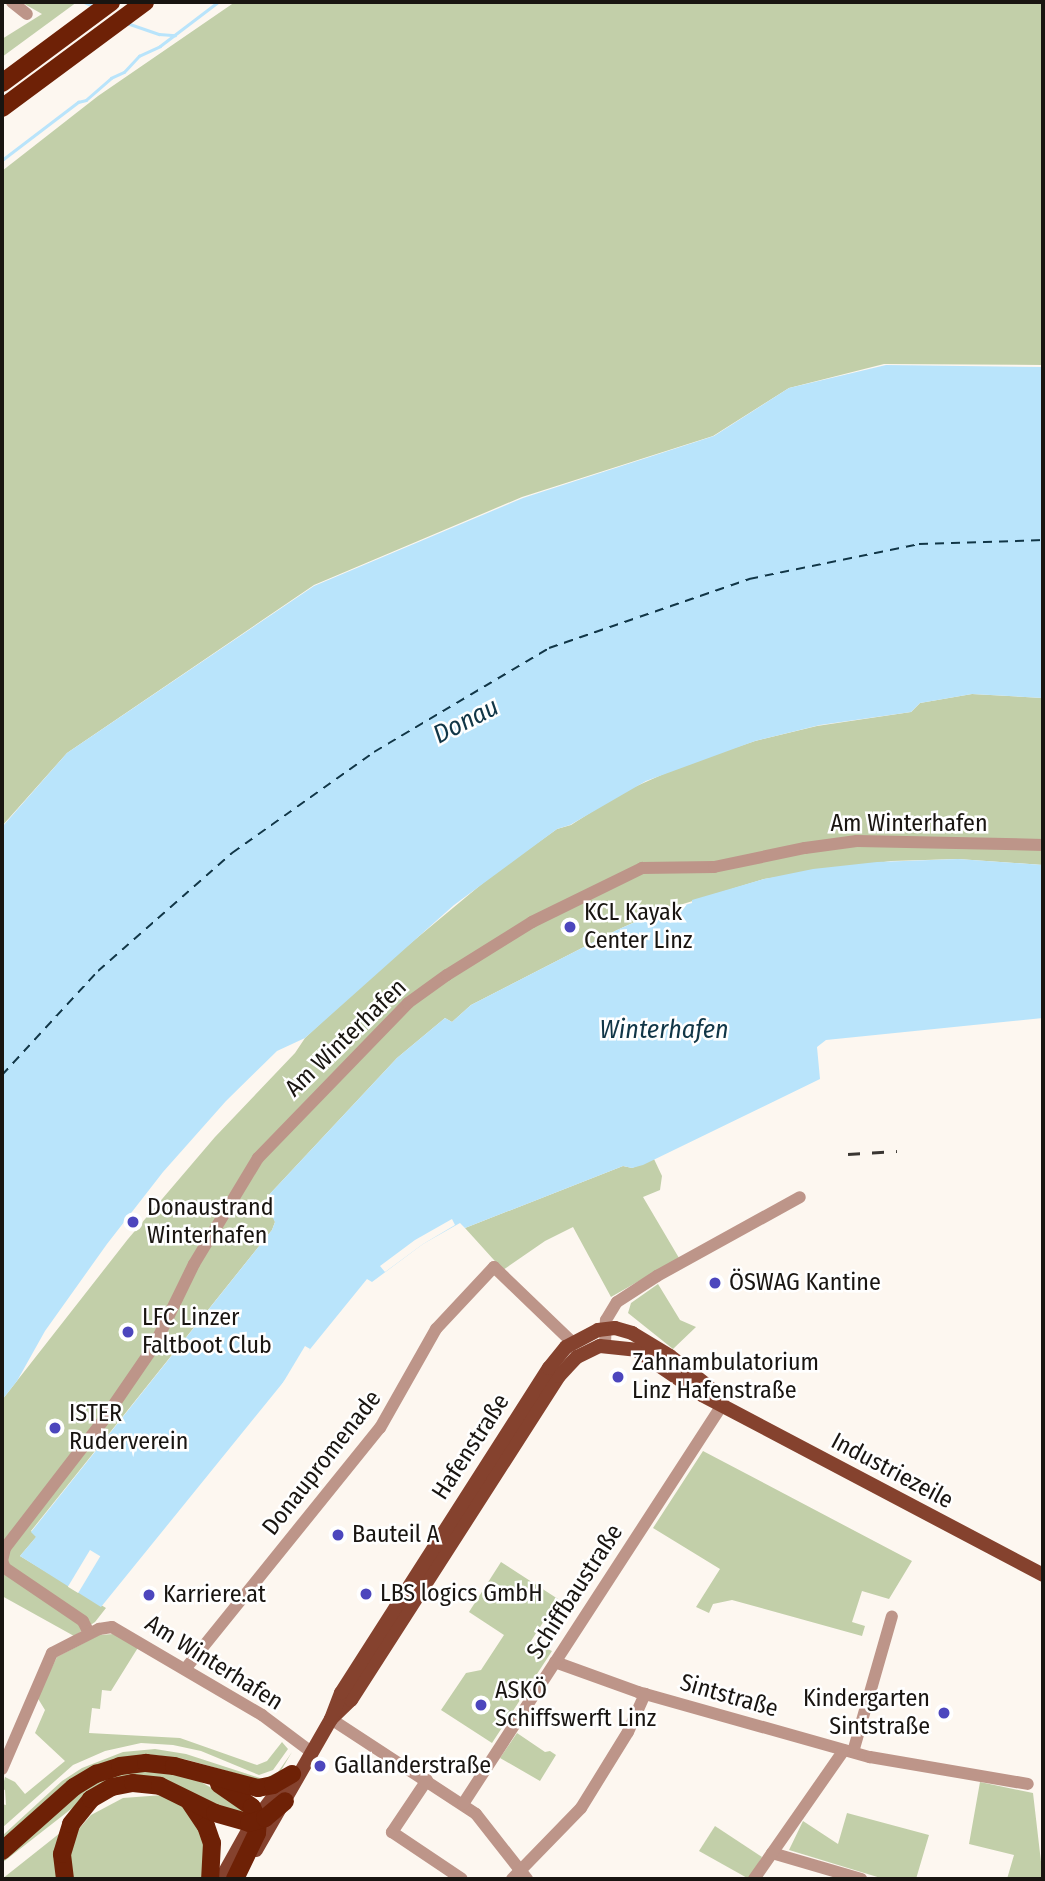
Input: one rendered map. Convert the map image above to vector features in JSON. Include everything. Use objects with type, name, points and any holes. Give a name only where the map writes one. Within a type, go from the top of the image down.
[{"type":"highway","points":[[2,83],[111,2]]},
{"type":"highway","points":[[2,108],[92,39],[143,4]]},
{"type":"highway","points":[[2,1851],[74,1787],[107,1769],[133,1763],[162,1764],[263,1788],[292,1774]]},
{"type":"highway","points":[[207,1776],[247,1803],[256,1820],[257,1833],[237,1879]]},
{"type":"highway","points":[[65,1879],[62,1854],[66,1834],[83,1806],[102,1792],[122,1785],[151,1784],[233,1820],[256,1820],[285,1801]]},
{"type":"highway","points":[[189,1801],[206,1826],[212,1843],[210,1879]]},
{"type":"main road","name":"Hafenstraße","points":[[221,1879],[256,1820],[310,1751],[331,1719],[341,1693],[549,1368],[572,1342],[604,1329]]},
{"type":"main road","points":[[604,1329],[619,1329],[646,1340],[708,1386],[723,1403]]},
{"type":"main road","name":"Hafenstraße","points":[[331,1719],[351,1700],[559,1376],[582,1353],[605,1346]]},
{"type":"main road","points":[[605,1346],[636,1350],[702,1395],[723,1403]]},
{"type":"main road","name":"Industriezeile","points":[[723,1403],[819,1458],[1043,1575]]},
{"type":"main road","name":"Hafenstraße","points":[[237,1879],[285,1801],[310,1751]]},
{"type":"street","points":[[12,2],[27,14]]},
{"type":"street","name":"Am Winterhafen","points":[[89,1633],[83,1621],[5,1568],[2,1560],[5,1548],[103,1422],[154,1346],[194,1264],[258,1158],[408,1003],[532,922],[642,868],[713,867],[805,848],[857,841],[1043,845]]},
{"type":"street","points":[[605,1346],[604,1329],[611,1308],[638,1287],[800,1197]]},
{"type":"street","name":"Donaupromenade","points":[[186,1668],[380,1428],[436,1329],[494,1267],[572,1342]]},
{"type":"street","name":"Schiffbaustraße","points":[[463,1804],[723,1403]]},
{"type":"street","points":[[754,1879],[849,1751],[892,1616]]},
{"type":"street","name":"Am Winterhafen","points":[[2,1769],[49,1657],[58,1647],[105,1627],[120,1629],[186,1668],[262,1715],[310,1751]]},
{"type":"street","name":"Sintstraße","points":[[555,1662],[645,1694],[849,1751],[1028,1784]]},
{"type":"street","points":[[331,1719],[463,1804],[489,1828],[520,1876],[581,1808],[628,1732],[645,1694]]},
{"type":"street","points":[[427,1780],[392,1832],[462,1879]]},
{"type":"street","points":[[772,1853],[861,1879]]},
{"type":"green space","points":[[21,2],[77,2],[2,57],[2,39],[42,14]]},
{"type":"green space","points":[[235,2],[1043,2],[1043,365],[884,364],[789,388],[713,436],[522,497],[314,585],[67,753],[2,826],[2,171],[98,96]]},
{"type":"green space","points":[[972,694],[1043,698],[1043,865],[958,859],[891,861],[764,879],[657,912],[471,1005],[452,1022],[445,1018],[397,1058],[267,1197],[275,1222],[272,1230],[31,1531],[37,1536],[20,1556],[106,1608],[95,1622],[74,1636],[2,1596],[2,1400],[128,1239],[215,1137],[295,1053],[305,1038],[370,977],[495,873],[557,829],[571,825],[621,793],[686,764],[755,741],[817,726],[911,712],[920,703]]},
{"type":"green space","points":[[654,1159],[662,1176],[660,1190],[643,1197],[679,1258],[611,1297],[573,1227],[545,1241],[503,1270],[465,1228],[623,1166],[632,1168]]},
{"type":"green space","points":[[658,1284],[680,1320],[696,1327],[673,1349],[628,1313],[631,1303]]},
{"type":"green space","points":[[703,1451],[912,1561],[889,1599],[862,1591],[852,1622],[865,1626],[862,1636],[732,1600],[713,1604],[709,1613],[696,1607],[720,1569],[653,1528]]},
{"type":"green space","points":[[501,1562],[558,1599],[531,1641],[552,1651],[492,1743],[441,1710],[466,1673],[481,1670],[504,1635],[469,1612]]},
{"type":"green space","points":[[113,1634],[139,1646],[111,1691],[102,1690],[100,1709],[92,1708],[89,1733],[180,1738],[257,1765],[267,1761],[282,1742],[288,1749],[273,1770],[259,1775],[201,1751],[173,1745],[141,1743],[105,1751],[73,1765],[2,1828],[2,1804],[6,1805],[5,1790],[2,1789],[5,1777],[15,1782],[25,1794],[65,1761],[35,1733],[45,1710],[37,1697],[57,1657],[99,1635]]},
{"type":"green space","points":[[517,1733],[545,1752],[550,1751],[556,1755],[540,1781],[500,1758]]},
{"type":"green space","points":[[155,1749],[186,1754],[263,1779],[278,1772],[292,1752],[279,1774],[267,1782],[184,1759],[154,1755],[123,1758],[2,1844],[2,1836],[62,1781],[82,1768],[123,1752]]},
{"type":"green space","points":[[145,1769],[173,1772],[201,1782],[245,1807],[247,1818],[193,1795],[98,1788],[2,1863],[2,1859],[61,1806],[98,1779]]},
{"type":"green space","points":[[980,1782],[1033,1793],[1043,1879],[1007,1879],[1014,1855],[969,1844]]},
{"type":"green space","points":[[163,1795],[180,1800],[205,1834],[206,1879],[70,1879],[70,1839],[91,1815],[123,1798]]},
{"type":"green space","points":[[847,1813],[929,1835],[916,1879],[884,1879],[789,1850],[803,1821],[838,1844]]},
{"type":"green space","points":[[715,1826],[762,1857],[749,1879],[699,1851]]},
{"type":"green space","points":[[60,1833],[55,1855],[57,1879],[2,1879]]},
{"type":"water","name":"Donau","points":[[886,365],[1043,367],[1043,698],[972,694],[920,703],[911,712],[820,725],[755,741],[646,781],[570,825],[557,829],[454,905],[305,1038],[277,1051],[226,1101],[163,1172],[107,1244],[45,1331],[17,1381],[2,1400],[2,827],[67,753],[314,586],[523,498],[714,436],[789,388]]},
{"type":"water","name":"Winterhafen","points":[[958,859],[1043,865],[1043,1018],[826,1040],[817,1047],[820,1079],[643,1165],[632,1168],[623,1166],[465,1228],[460,1223],[423,1244],[372,1282],[367,1279],[101,1607],[20,1556],[36,1537],[31,1532],[272,1230],[275,1222],[266,1204],[267,1197],[397,1058],[445,1018],[452,1022],[471,1005],[617,930],[658,912],[692,903],[692,900],[764,879],[813,869],[877,862]]},
{"type":"pier","points":[[452,1219],[455,1225],[385,1272],[380,1266],[415,1240]]},
{"type":"pier","points":[[305,1346],[310,1349],[146,1622],[141,1619]]},
{"type":"pier","points":[[90,1550],[100,1556],[78,1593],[68,1587]]},
{"type":"waterway","points":[[84,2],[93,6]]},
{"type":"waterway","points":[[2,160],[78,102],[86,100],[111,78],[124,72],[139,56],[160,46],[218,2]]},
{"type":"waterway","points":[[127,23],[159,34],[175,35]]},
{"type":"ferry route","points":[[2,1075],[98,971],[232,853],[374,752],[549,648],[749,579],[919,544],[1043,540]]},
{"type":"railway","points":[[848,1154],[897,1151]]},
{"type":"place","name":"KCL Kayak Center Linz","points":[[570,927]]},
{"type":"place","name":"Donaustrand Winterhafen","points":[[133,1222]]},
{"type":"place","name":"ÖSWAG Kantine","points":[[715,1283]]},
{"type":"place","name":"LFC Linzer Faltboot Club","points":[[128,1332]]},
{"type":"place","name":"Zahnambulatorium Linz Hafenstraße","points":[[618,1377]]},
{"type":"place","name":"ISTER Ruderverein","points":[[55,1428]]},
{"type":"place","name":"Bauteil A","points":[[338,1535]]},
{"type":"place","name":"LBS logics GmbH","points":[[366,1594]]},
{"type":"place","name":"Karriere.at","points":[[149,1595]]},
{"type":"place","name":"ASKÖ Schiffswerft Linz","points":[[481,1705]]},
{"type":"place","name":"Kindergarten Sintstraße","points":[[944,1713]]},
{"type":"place","name":"Gallanderstraße","points":[[320,1766]]}]
